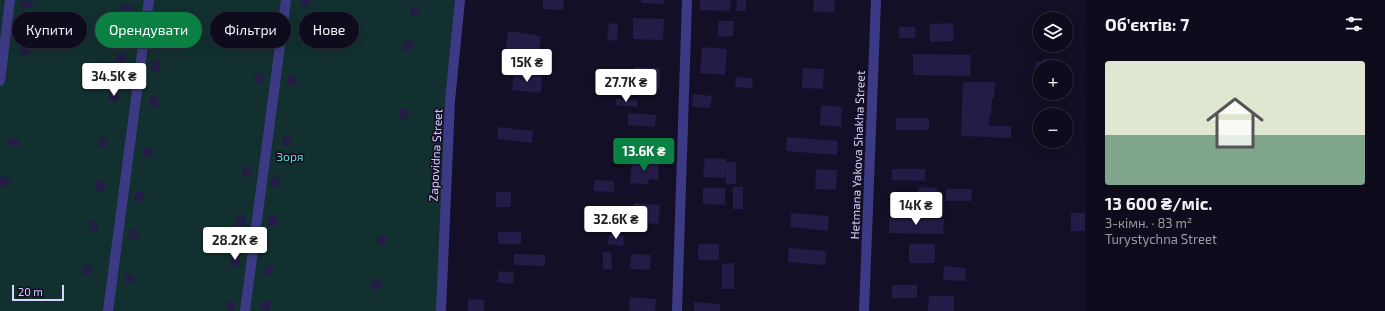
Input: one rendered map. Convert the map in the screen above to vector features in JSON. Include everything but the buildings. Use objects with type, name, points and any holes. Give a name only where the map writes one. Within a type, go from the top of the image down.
[{"type":"street","points":[[0,81],[10,0]]},
{"type":"street","points":[[108,311],[149,0]]},
{"type":"street","points":[[245,311],[286,0]]},
{"type":"street","name":"Zapovidna Street","points":[[441,311],[450,101],[460,0]]},
{"type":"street","points":[[677,311],[687,0]]},
{"type":"street","name":"Hetmana Yakova Shakha Street","points":[[864,311],[876,0]]},
{"type":"green space","name":"Зоря","points":[[0,0],[460,0],[441,311],[0,311]]}]
